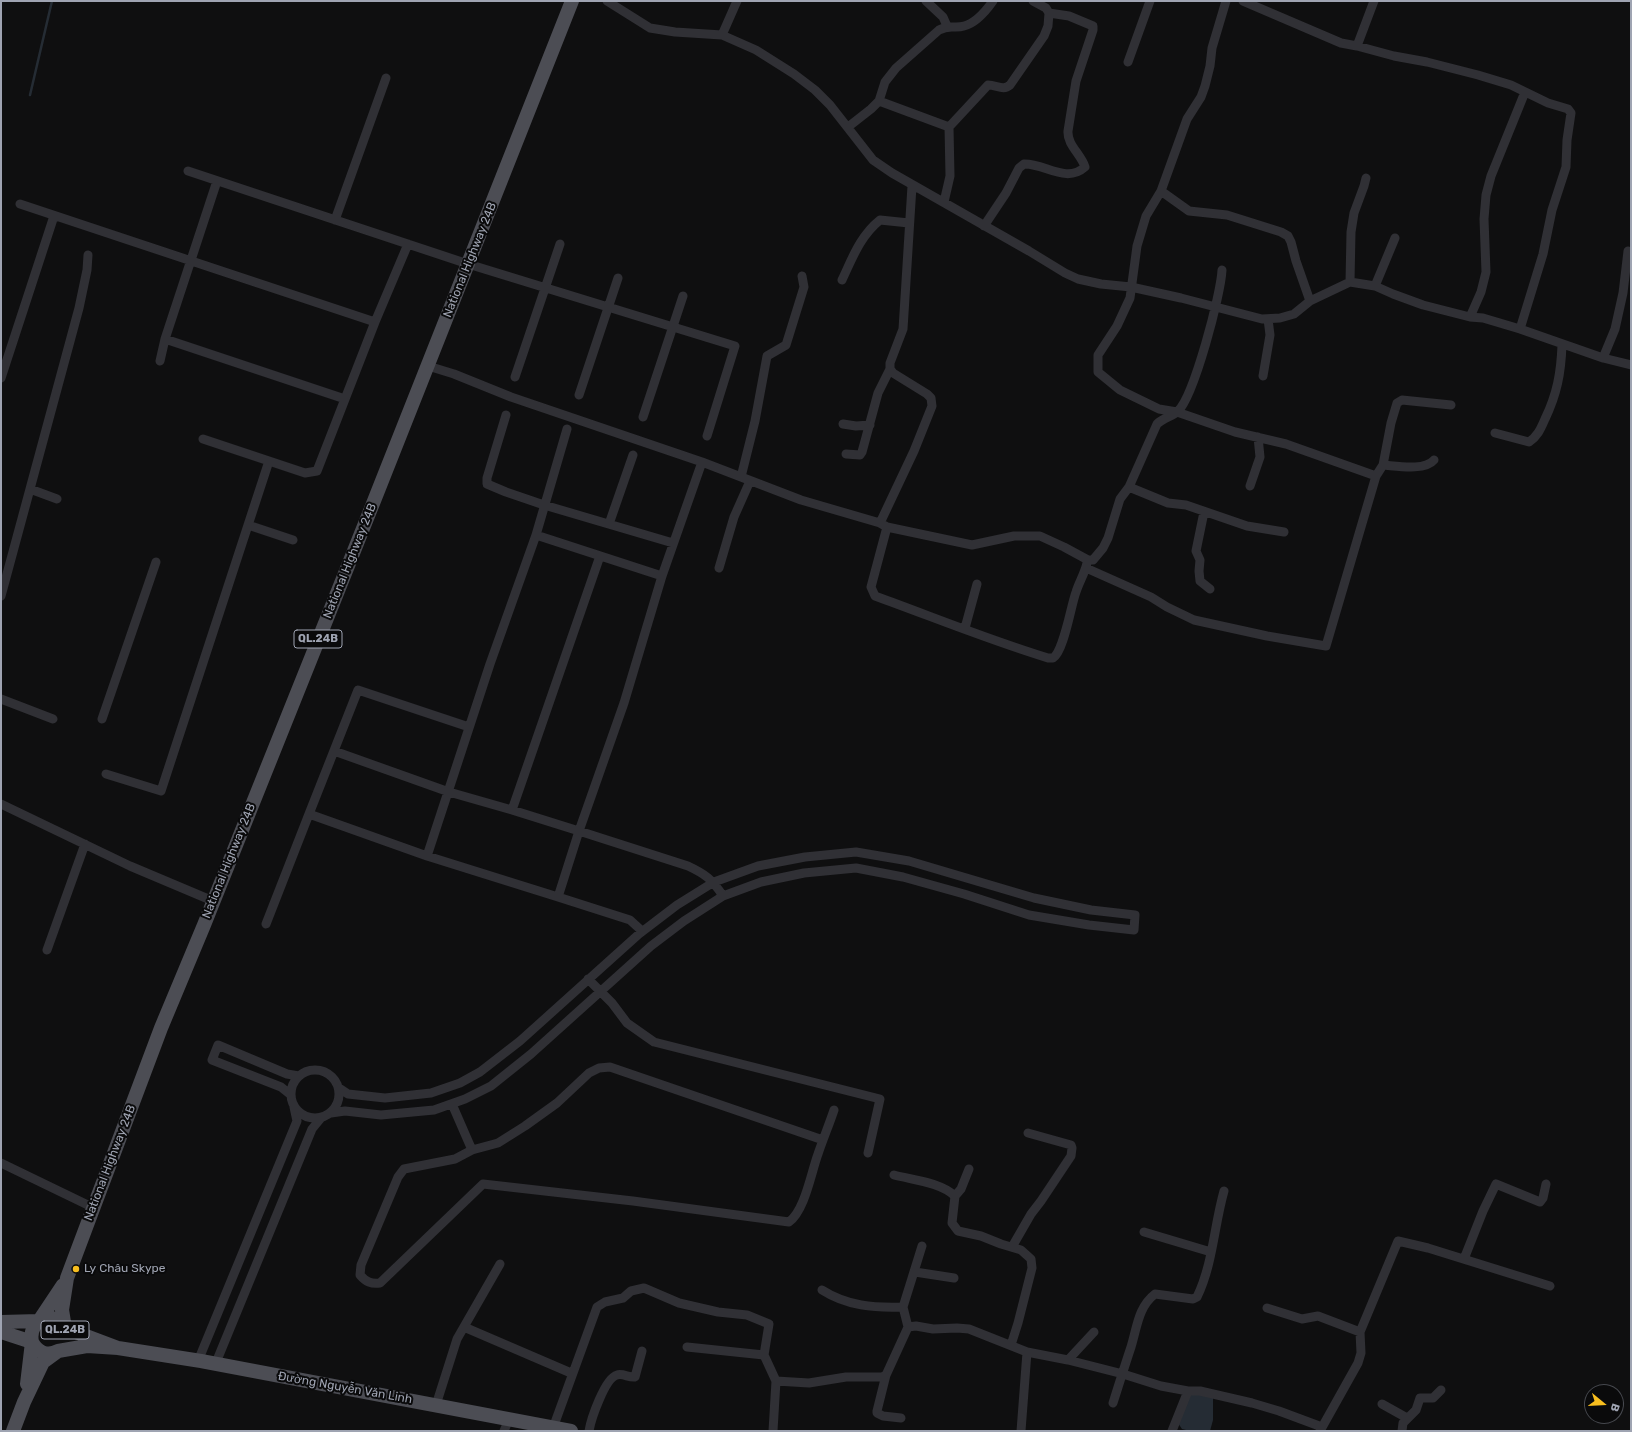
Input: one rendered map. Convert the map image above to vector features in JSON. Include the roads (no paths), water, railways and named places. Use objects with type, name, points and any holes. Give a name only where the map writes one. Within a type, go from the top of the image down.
[{"type":"main road","name":"National Highway 24B","points":[[67,1278],[161,1028],[428,366],[572,1]]},
{"type":"main road","points":[[38,1321],[67,1278]]},
{"type":"main road","points":[[64,1328],[62,1310],[67,1278]]},
{"type":"main road","name":"QL.24B","points":[[1,1322],[38,1321],[50,1318],[61,1323],[64,1328],[66,1340],[58,1351],[49,1354],[44,1353],[34,1347],[31,1331],[38,1321]]},
{"type":"main road","name":"Đường Nguyễn Văn Linh","points":[[64,1328],[118,1348]]},
{"type":"main road","name":"QL.24B","points":[[1,1332],[32,1342]]},
{"type":"main road","points":[[24,1402],[30,1369],[32,1342]]},
{"type":"main road","name":"Đường Nguyễn Văn Linh","points":[[58,1351],[87,1346],[118,1348],[198,1361],[436,1405],[507,1425],[553,1428],[572,1431]]},
{"type":"main road","points":[[13,1431],[24,1402],[43,1362],[58,1351]]},
{"type":"street","points":[[607,1],[650,28],[675,32],[722,35],[756,50],[794,74],[815,90],[830,105],[873,160],[912,186],[944,202],[984,226],[1029,250],[1065,273],[1078,279],[1101,284],[1131,286],[1262,319],[1280,318],[1294,314],[1310,300],[1350,282],[1375,286],[1423,305],[1470,317],[1484,318],[1520,329],[1562,345],[1631,365]]},
{"type":"street","points":[[722,35],[737,1]]},
{"type":"street","points":[[926,1],[943,17],[947,26]]},
{"type":"street","points":[[848,127],[872,109],[879,101],[885,82],[893,72],[939,30],[947,26],[964,26],[975,21],[993,1]]},
{"type":"street","points":[[944,202],[950,176],[949,127],[988,85],[1006,88],[1013,81],[1044,36],[1048,26],[1049,13],[1046,8],[1033,1]]},
{"type":"street","points":[[1128,62],[1150,1]]},
{"type":"street","points":[[1226,1],[1212,48],[1210,66],[1205,86],[1201,96],[1186,118],[1161,191],[1146,216],[1136,246],[1130,298],[1117,326],[1098,355],[1098,372],[1120,390],[1159,409],[1177,412],[1235,432],[1286,444],[1376,476]]},
{"type":"street","points":[[1243,1],[1341,43],[1394,56],[1450,67],[1511,86],[1548,103],[1568,109],[1571,113],[1567,140],[1566,167],[1552,210],[1543,254],[1520,329]]},
{"type":"street","points":[[1357,46],[1374,1]]},
{"type":"street","points":[[984,226],[1006,193],[1019,168],[1024,164],[1066,174],[1073,174],[1085,167],[1068,137],[1068,131],[1076,81],[1092,36],[1093,26],[1069,16],[1049,13]]},
{"type":"street","points":[[335,220],[386,78]]},
{"type":"street","points":[[1470,317],[1481,292],[1486,272],[1484,219],[1486,195],[1491,176],[1525,92]]},
{"type":"street","points":[[879,101],[949,127]]},
{"type":"street","points":[[188,171],[468,264],[735,346],[707,436]]},
{"type":"street","points":[[1350,282],[1351,232],[1354,213],[1366,178]]},
{"type":"street","points":[[160,361],[165,339],[217,181]]},
{"type":"street","points":[[846,454],[860,456],[862,452],[878,393],[890,369],[890,363],[903,329],[912,186]]},
{"type":"street","points":[[1161,191],[1188,211],[1226,216],[1281,232],[1288,236],[1292,242],[1296,261],[1310,300]]},
{"type":"street","points":[[20,204],[375,322]]},
{"type":"street","points":[[1,378],[54,216]]},
{"type":"street","points":[[842,280],[864,236],[875,224],[880,220],[909,223]]},
{"type":"street","points":[[1375,286],[1395,238]]},
{"type":"street","points":[[204,439],[304,472],[317,471],[375,322],[408,244]]},
{"type":"street","points":[[515,377],[560,244]]},
{"type":"street","points":[[1603,358],[1615,330],[1623,293],[1628,251]]},
{"type":"street","points":[[1,596],[79,308],[87,270],[88,255]]},
{"type":"street","points":[[890,369],[927,394],[931,398],[932,406],[883,525],[871,587],[875,596],[965,628],[998,642],[1053,658],[1058,652],[1076,592],[1087,564],[1093,560],[1103,548],[1108,538],[1120,500],[1129,487],[1157,424],[1163,418],[1177,412],[1187,396],[1203,352],[1215,306],[1222,270]]},
{"type":"street","points":[[741,477],[755,420],[768,356],[786,345],[804,286],[802,276]]},
{"type":"street","points":[[579,395],[618,278]]},
{"type":"street","points":[[643,417],[683,296]]},
{"type":"street","points":[[1263,376],[1270,335],[1268,319]]},
{"type":"street","points":[[165,339],[345,399]]},
{"type":"street","points":[[1495,433],[1530,442],[1539,432],[1553,402],[1560,374],[1562,345]]},
{"type":"street","points":[[428,366],[454,374],[511,397],[702,462],[801,500],[883,525],[972,545],[1014,536],[1040,536],[1064,547],[1087,564],[1194,620],[1267,636],[1326,646],[1376,476],[1383,466],[1391,423],[1397,403],[1402,400],[1450,405]]},
{"type":"street","points":[[506,415],[487,478],[487,484],[544,504],[673,543]]},
{"type":"street","points":[[843,424],[856,426],[870,425]]},
{"type":"street","points":[[427,856],[469,727],[536,535],[567,429]]},
{"type":"street","points":[[1250,486],[1260,457],[1258,438]]},
{"type":"street","points":[[609,524],[633,455]]},
{"type":"street","points":[[1383,466],[1421,467],[1431,464],[1434,460]]},
{"type":"street","points":[[106,774],[161,791],[269,461]]},
{"type":"street","points":[[558,897],[579,831],[624,703],[662,576],[702,462]]},
{"type":"street","points":[[719,568],[734,517],[750,481]]},
{"type":"street","points":[[1129,487],[1168,503],[1186,505],[1247,526],[1284,532]]},
{"type":"street","points":[[30,489],[57,499]]},
{"type":"street","points":[[1204,512],[1196,551],[1200,560],[1200,582],[1210,589]]},
{"type":"street","points":[[248,526],[293,540]]},
{"type":"street","points":[[536,535],[662,576]]},
{"type":"street","points":[[512,810],[600,556]]},
{"type":"street","points":[[102,719],[156,562]]},
{"type":"street","points":[[965,628],[977,584]]},
{"type":"street","points":[[266,924],[358,690],[469,727]]},
{"type":"street","points":[[1,699],[52,719]]},
{"type":"street","points":[[334,751],[449,792],[512,810],[688,866],[704,874],[714,882],[722,896]]},
{"type":"street","points":[[1,804],[153,877],[212,901]]},
{"type":"street","points":[[309,814],[427,856],[630,920],[642,931]]},
{"type":"street","points":[[47,950],[85,844]]},
{"type":"street","points":[[294,1107],[307,1117],[315,1119],[331,1113],[345,1111],[381,1115],[434,1110],[452,1104],[478,1092],[490,1086],[531,1054],[651,946],[684,921],[722,896],[761,882],[804,873],[856,868],[903,876],[1029,915],[1089,925],[1134,930],[1135,915],[1091,910],[1034,898],[909,860],[856,852],[805,858],[758,866],[714,882],[677,905],[642,931],[520,1041],[480,1072],[460,1083],[431,1093],[385,1098],[348,1094],[339,1088]]},
{"type":"street","points":[[588,979],[612,1003],[627,1023],[654,1042],[880,1099],[868,1153]]},
{"type":"street","points":[[291,1094],[281,1087],[212,1060],[218,1045],[287,1074],[299,1076]]},
{"type":"street","points":[[823,1140],[610,1067],[599,1068],[589,1073],[557,1103],[498,1143],[472,1150],[455,1159],[404,1169],[398,1177],[361,1265],[360,1275],[365,1281],[373,1284],[380,1283],[483,1184],[789,1222],[795,1218],[802,1202],[834,1110]]},
{"type":"street","points":[[198,1361],[297,1121],[291,1094],[294,1082],[299,1076],[313,1070],[321,1070],[334,1078],[339,1088],[339,1100],[331,1113]]},
{"type":"street","points":[[471,1077],[478,1092]]},
{"type":"street","points":[[452,1104],[472,1150]]},
{"type":"street","points":[[215,1365],[312,1129],[321,1118]]},
{"type":"street","points":[[1012,1247],[1030,1214],[1041,1202],[1063,1169],[1072,1152],[1071,1145],[1028,1133]]},
{"type":"street","points":[[1,1163],[94,1208]]},
{"type":"street","points":[[970,1169],[961,1189],[955,1196],[952,1224],[954,1227],[958,1231],[981,1236],[1012,1247],[1027,1255],[1030,1259],[1032,1268],[1011,1344]]},
{"type":"street","points":[[894,1175],[939,1186],[951,1192],[955,1196]]},
{"type":"street","points":[[1464,1259],[1483,1211],[1496,1184],[1540,1202],[1543,1198],[1546,1184]]},
{"type":"street","points":[[1113,1403],[1123,1374],[1138,1320],[1150,1298],[1154,1294],[1193,1299],[1197,1297],[1202,1288],[1211,1252],[1218,1212],[1224,1191]]},
{"type":"street","points":[[1144,1232],[1211,1252]]},
{"type":"street","points":[[908,1327],[916,1326],[933,1329],[963,1328],[1011,1344],[1027,1352],[1068,1360],[1123,1374],[1161,1386],[1188,1391],[1200,1391],[1252,1403],[1279,1411],[1321,1430],[1358,1362],[1362,1345],[1360,1332],[1398,1241],[1464,1259],[1550,1286]]},
{"type":"street","points":[[900,1418],[883,1416],[877,1411],[886,1375],[908,1327],[903,1307],[922,1246]]},
{"type":"street","points":[[436,1405],[457,1339],[500,1264]]},
{"type":"street","points":[[915,1272],[954,1278]]},
{"type":"street","points":[[234,1273],[250,1280]]},
{"type":"street","points":[[553,1428],[571,1373],[598,1305],[623,1298],[631,1291],[644,1288],[679,1303],[718,1312],[747,1315],[769,1324],[764,1355],[776,1381],[773,1431]]},
{"type":"street","points":[[822,1290],[843,1301],[858,1305],[884,1308],[903,1307]]},
{"type":"street","points":[[1267,1308],[1299,1319],[1318,1316],[1360,1332]]},
{"type":"street","points":[[464,1327],[571,1373]]},
{"type":"street","points":[[1068,1360],[1094,1332]]},
{"type":"street","points":[[687,1346],[764,1355]]},
{"type":"street","points":[[588,1431],[592,1416],[605,1388],[615,1375],[619,1374],[632,1378],[635,1377],[642,1351]]},
{"type":"street","points":[[1021,1431],[1027,1352]]},
{"type":"street","points":[[776,1381],[809,1383],[846,1377],[882,1377],[886,1375]]},
{"type":"street","points":[[1402,1431],[1403,1423],[1416,1410],[1420,1398],[1433,1398],[1441,1390]]},
{"type":"street","points":[[1172,1431],[1188,1391]]},
{"type":"street","points":[[1382,1404],[1407,1418]]},
{"type":"waterway","points":[[30,95],[52,1]]},
{"type":"place","name":"Ly Châu Skype","points":[[76,1269]]}]
